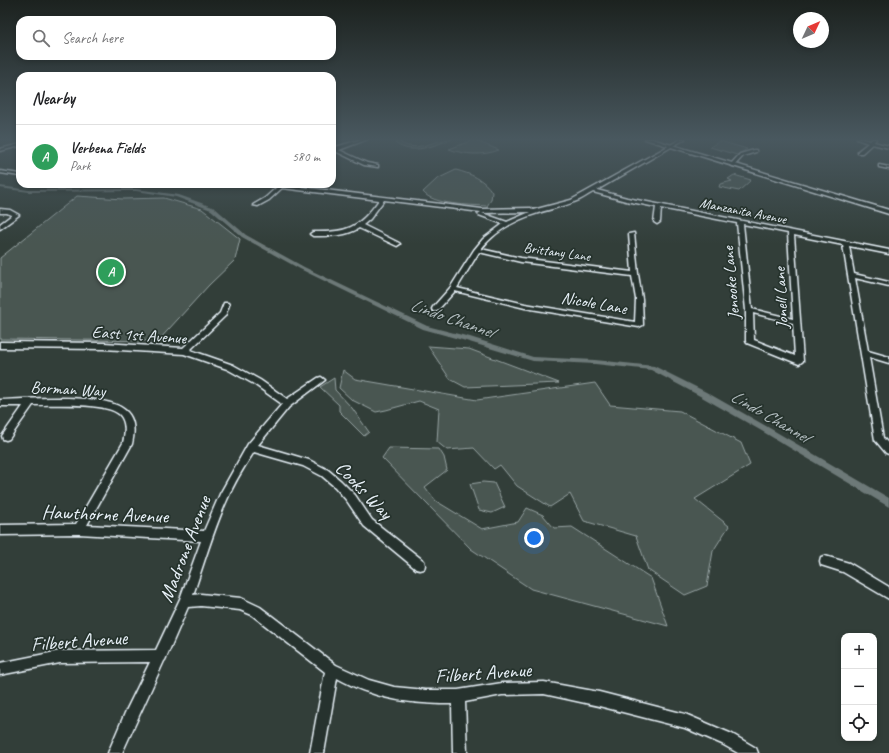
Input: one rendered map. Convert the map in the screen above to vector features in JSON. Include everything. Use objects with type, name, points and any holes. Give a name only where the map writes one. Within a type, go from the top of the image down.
[{"type":"main road","points":[[763,174],[889,212]]},
{"type":"street","points":[[435,309],[454,289],[477,250],[485,240],[507,224],[546,208],[573,201],[621,174]]},
{"type":"street","points":[[256,206],[267,199],[279,188]]},
{"type":"street","points":[[288,188],[463,209],[503,212],[546,208]]},
{"type":"street","name":"Manzanita Avenue","points":[[593,190],[620,198],[889,252]]},
{"type":"street","points":[[313,234],[335,234],[360,226],[368,219],[382,199]]},
{"type":"street","points":[[657,222],[660,206]]},
{"type":"street","points":[[463,209],[485,215],[507,224]]},
{"type":"street","points":[[0,211],[8,211],[16,215],[0,227]]},
{"type":"street","name":"Jenooke Lane","points":[[740,222],[749,310],[750,341],[799,361]]},
{"type":"street","points":[[360,226],[396,244]]},
{"type":"street","name":"Jonell Lane","points":[[791,232],[799,361]]},
{"type":"street","name":"Nicole Lane","points":[[454,289],[525,306],[639,325],[639,300],[634,274],[632,234]]},
{"type":"street","points":[[846,243],[878,440],[881,445],[889,450]]},
{"type":"street","name":"Brittany Lane","points":[[477,250],[521,260],[634,274]]},
{"type":"street","points":[[851,275],[889,284]]},
{"type":"street","points":[[185,351],[223,314],[226,305]]},
{"type":"street","points":[[749,310],[796,322]]},
{"type":"street","name":"East 1st Avenue","points":[[0,345],[104,346],[185,351],[230,367],[257,382],[287,404]]},
{"type":"street","points":[[864,353],[889,360]]},
{"type":"street","name":"Madrone Avenue","points":[[115,753],[128,720],[161,656],[185,601],[223,497],[252,447],[287,404],[321,380]]},
{"type":"street","name":"Borman Way","points":[[0,403],[97,403],[118,409],[125,415],[129,424],[130,433],[127,444],[79,529]]},
{"type":"street","points":[[6,436],[30,403]]},
{"type":"street","name":"Cooks Way","points":[[252,447],[306,463],[325,473],[351,498],[368,522],[420,565]]},
{"type":"street","name":"Hawthorne Avenue","points":[[0,530],[79,529],[208,536]]},
{"type":"street","points":[[825,561],[845,567],[889,593]]},
{"type":"street","name":"Filbert Avenue","points":[[185,601],[201,600],[241,604],[256,612],[332,669],[368,686],[394,693],[458,697],[502,689],[544,688],[599,698],[684,721],[727,739],[752,753]]},
{"type":"street","name":"Filbert Avenue","points":[[0,669],[60,657],[161,656]]},
{"type":"street","points":[[317,753],[332,669]]},
{"type":"street","points":[[458,697],[460,753]]},
{"type":"shaded area","points":[[447,174],[469,174],[481,180],[489,187],[492,192],[491,200],[487,206],[462,205],[435,200],[423,192],[437,179]]},
{"type":"shaded area","points":[[734,175],[751,180],[739,191],[719,187],[720,184],[732,181],[728,179]]},
{"type":"shaded area","points":[[77,196],[123,199],[164,198],[202,209],[240,239],[235,260],[209,285],[158,341],[0,339],[0,258]]},
{"type":"shaded area","points":[[428,346],[469,349],[559,383],[465,387],[450,379]]},
{"type":"shaded area","points":[[343,370],[355,379],[477,400],[595,383],[610,405],[680,411],[741,443],[750,465],[695,499],[729,526],[713,551],[707,586],[685,595],[648,570],[636,536],[584,521],[570,494],[550,507],[517,486],[500,465],[494,469],[474,448],[447,450],[437,442],[439,409],[419,401],[376,412],[352,400],[339,388]]},
{"type":"shaded area","points":[[334,378],[335,390],[352,408],[369,432],[364,436],[339,411],[339,405],[320,387]]},
{"type":"shaded area","points":[[389,448],[439,449],[444,457],[447,470],[425,487],[436,501],[482,529],[518,522],[527,508],[543,515],[554,528],[572,527],[651,578],[668,626],[531,589],[471,549],[382,458]]},
{"type":"shaded area","points":[[483,482],[494,483],[505,507],[492,513],[479,510],[470,484]]},
{"type":"waterway","name":"Lindo Channel","points":[[0,187],[29,191],[136,190],[177,196],[213,209],[244,236],[302,268],[425,328],[468,339],[533,359],[595,362],[652,368],[703,394],[763,428],[889,503]]},
{"type":"place","name":"Verbena Fields","points":[[111,272]]}]
